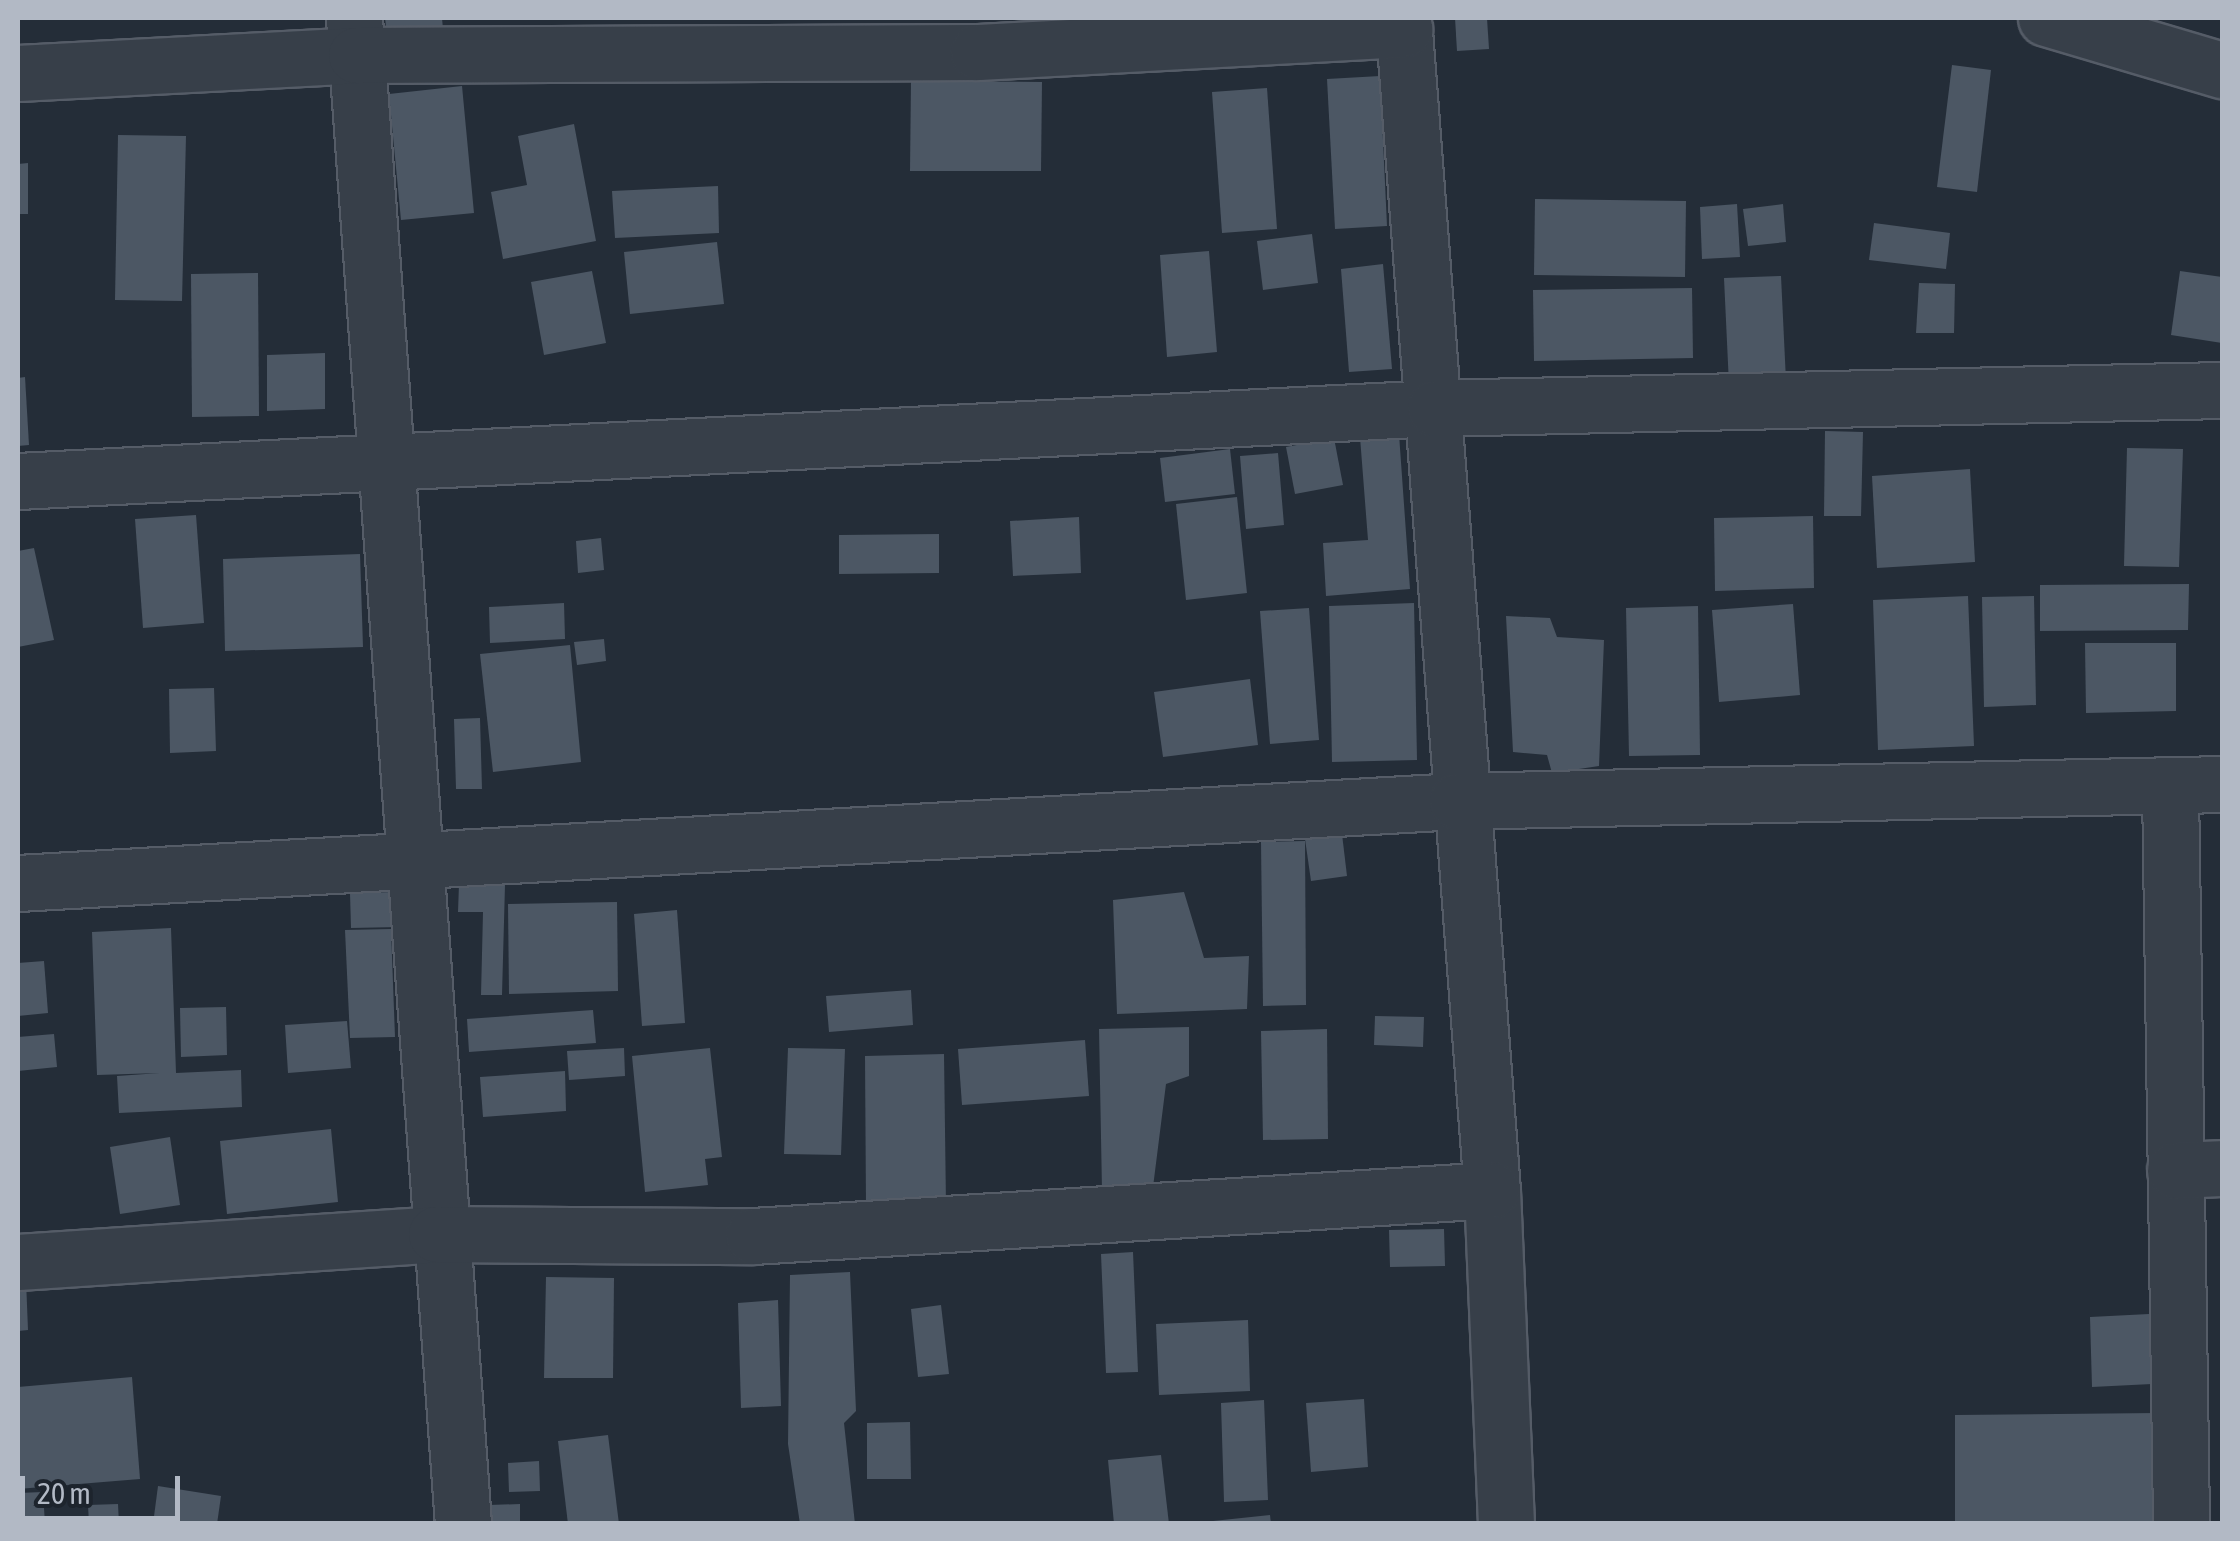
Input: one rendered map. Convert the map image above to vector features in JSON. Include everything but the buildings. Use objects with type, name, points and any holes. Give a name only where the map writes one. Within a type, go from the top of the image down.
[{"type":"street","points":[[2046,18],[2222,70]]},
{"type":"street","points":[[18,73],[355,36],[978,52],[1404,23],[1436,408],[1457,802],[1492,1190],[1506,1524]]},
{"type":"street","points":[[355,36],[386,461],[421,860],[436,1234],[464,1524]]},
{"type":"street","points":[[18,481],[1436,408],[2222,390]]},
{"type":"street","points":[[18,882],[1457,802],[2196,786],[2199,1169],[2182,1524]]},
{"type":"street","points":[[18,1262],[436,1234],[752,1236],[1492,1190]]}]
